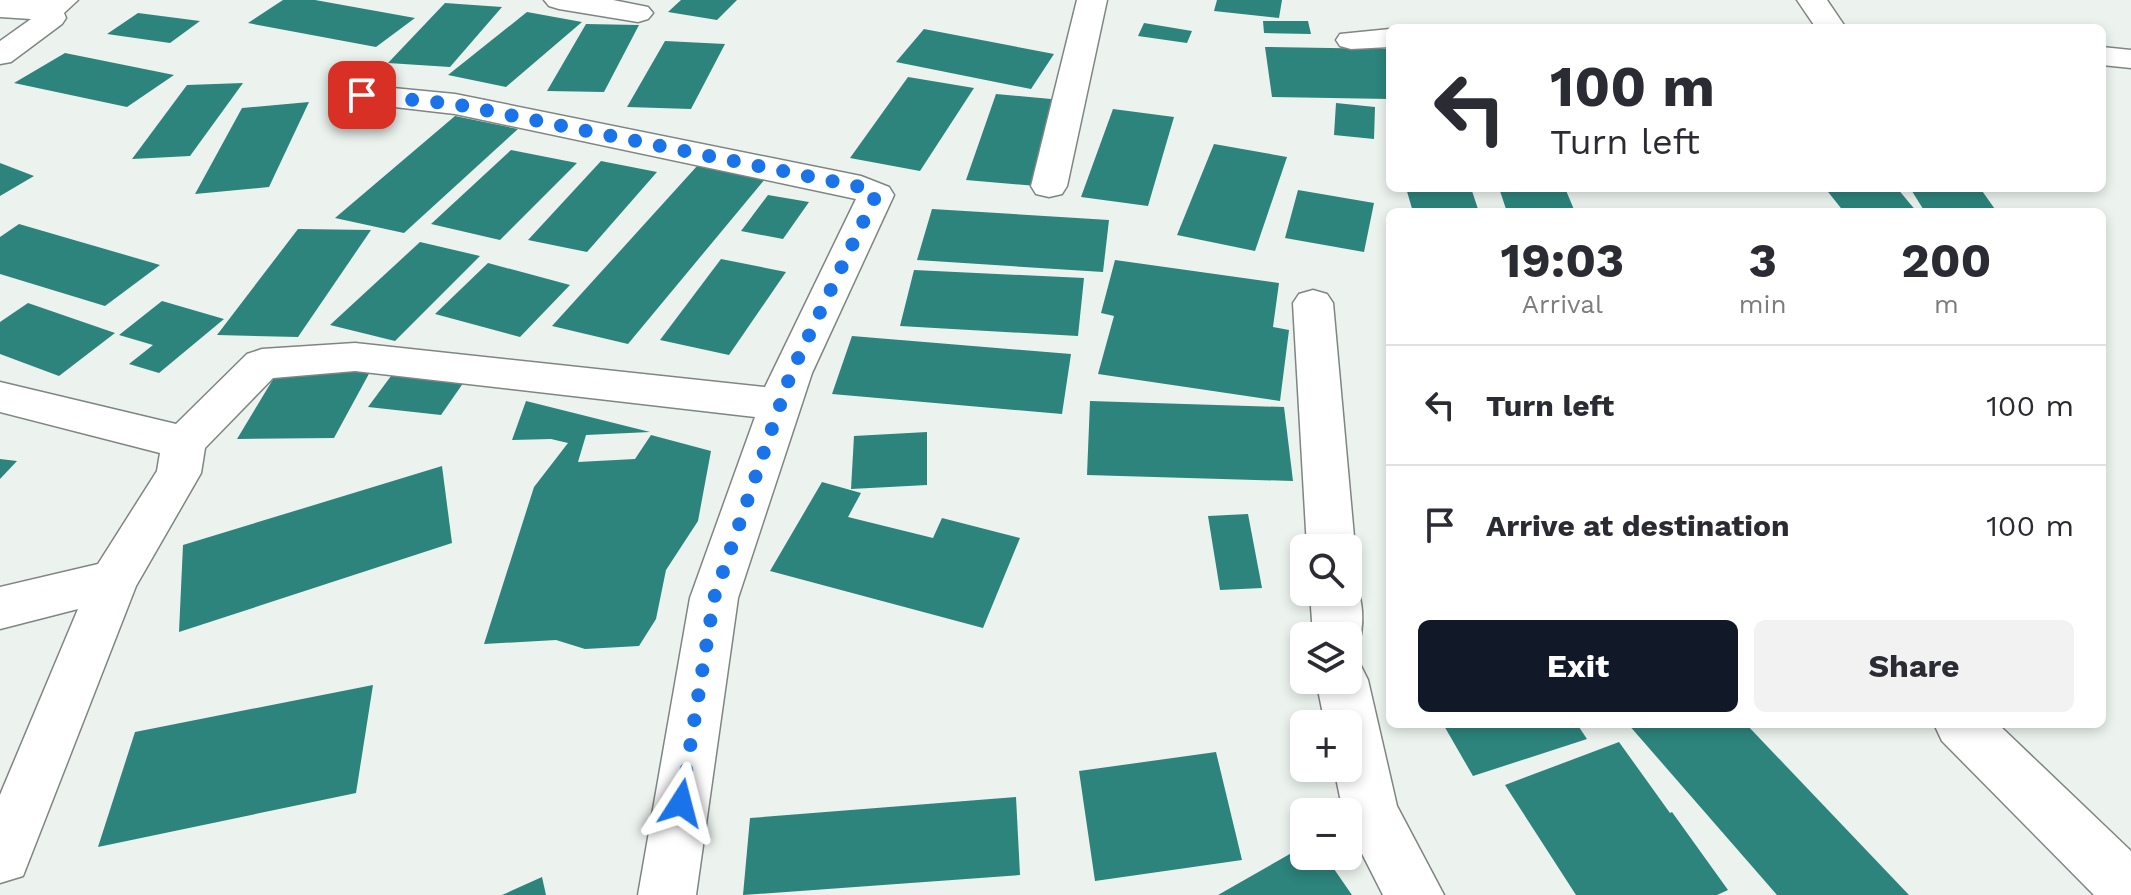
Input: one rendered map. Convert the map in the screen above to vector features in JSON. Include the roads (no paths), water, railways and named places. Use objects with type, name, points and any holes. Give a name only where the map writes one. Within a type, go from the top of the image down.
[{"type":"street","points":[[559,0],[638,13]]},
{"type":"street","points":[[1049,186],[1092,0]]},
{"type":"street","points":[[1812,0],[1828,24]]},
{"type":"street","points":[[0,8],[55,6],[51,18],[0,55]]},
{"type":"street","points":[[1351,40],[1386,38]]},
{"type":"street","points":[[2106,56],[2131,59]]},
{"type":"street","points":[[362,95],[455,104],[861,187],[876,195],[791,373],[714,598],[667,895]]},
{"type":"street","points":[[1313,303],[1330,534]]},
{"type":"street","points":[[3,856],[114,580],[179,473],[184,442],[262,364],[340,358],[371,359],[780,404]]},
{"type":"street","points":[[0,397],[184,442]]},
{"type":"street","points":[[0,608],[114,580]]},
{"type":"street","points":[[1345,694],[1371,814],[1415,895]]},
{"type":"street","points":[[1965,728],[2130,893]]}]
